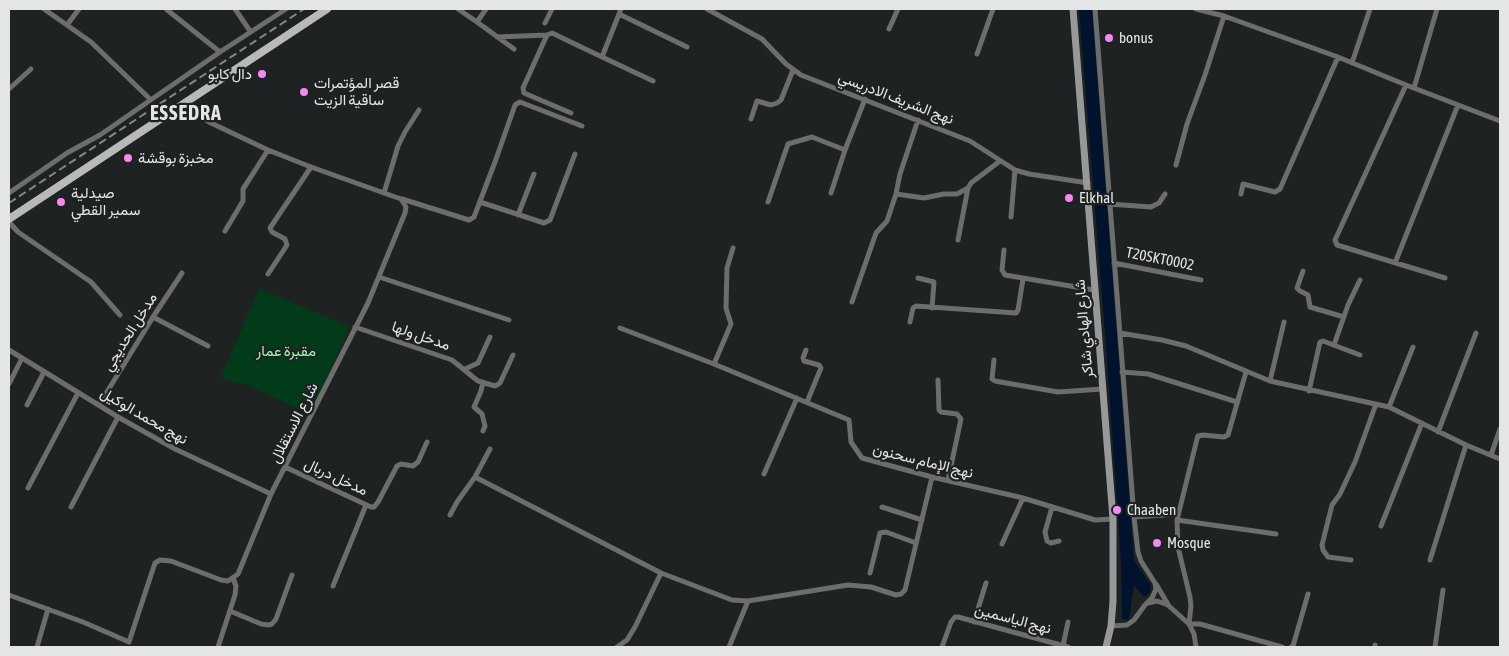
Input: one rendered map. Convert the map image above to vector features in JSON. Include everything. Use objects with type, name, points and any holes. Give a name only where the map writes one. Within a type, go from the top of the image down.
[{"type":"main road","points":[[9,221],[184,102],[327,9]]},
{"type":"main road","name":"شارع الهادي شاكر","points":[[1073,9],[1113,519],[1114,586],[1111,626],[1106,647]]},
{"type":"street","points":[[44,9],[90,42],[150,99]]},
{"type":"street","points":[[67,25],[79,9]]},
{"type":"street","points":[[166,9],[220,52]]},
{"type":"street","points":[[234,9],[250,31]]},
{"type":"street","points":[[9,192],[67,153],[105,131],[250,31],[286,9]]},
{"type":"street","points":[[458,9],[514,49]]},
{"type":"street","points":[[477,22],[486,9]]},
{"type":"street","points":[[546,23],[552,9]]},
{"type":"street","name":"نهج الشريف الادريسي","points":[[707,9],[762,39],[793,70],[801,75],[970,141],[1015,170],[1088,183]]},
{"type":"street","points":[[889,29],[898,9]]},
{"type":"street","points":[[978,54],[993,9]]},
{"type":"street","points":[[1094,9],[1138,552],[1141,561],[1169,606],[1189,624],[1194,634],[1196,647]]},
{"type":"street","points":[[1196,9],[1225,16],[1338,56],[1406,85],[1500,121]]},
{"type":"street","points":[[1176,165],[1187,124],[1228,9]]},
{"type":"street","points":[[1352,63],[1370,9]]},
{"type":"street","points":[[1414,88],[1437,9]]},
{"type":"street","points":[[602,57],[620,11],[687,47]]},
{"type":"street","points":[[496,37],[547,35],[552,33],[653,81]]},
{"type":"street","points":[[547,35],[523,88],[524,93],[571,113]]},
{"type":"street","points":[[1240,194],[1243,184],[1275,192],[1280,189],[1338,56]]},
{"type":"street","points":[[9,89],[31,69]]},
{"type":"street","points":[[751,119],[756,101],[771,104],[779,102],[793,70]]},
{"type":"street","points":[[1406,85],[1335,240],[1337,245],[1445,278]]},
{"type":"street","points":[[831,193],[865,99]]},
{"type":"street","points":[[184,102],[191,111],[211,123],[268,150],[384,193],[469,220],[474,216],[480,202],[515,105],[520,102],[582,126]]},
{"type":"street","points":[[1395,263],[1458,105]]},
{"type":"street","points":[[384,193],[398,146],[419,110]]},
{"type":"street","points":[[852,302],[876,232],[887,221],[918,120]]},
{"type":"street","points":[[768,202],[788,144],[812,137],[845,150]]},
{"type":"street","points":[[225,231],[243,201],[243,189],[268,150]]},
{"type":"street","points":[[480,202],[544,223],[550,220],[576,154]]},
{"type":"street","points":[[958,240],[968,188],[979,176],[1000,161]]},
{"type":"street","points":[[268,274],[287,245],[285,239],[272,232],[270,228],[311,167]]},
{"type":"street","points":[[1011,217],[1015,170]]},
{"type":"street","points":[[518,215],[534,174]]},
{"type":"street","points":[[896,194],[924,198],[944,194],[957,194],[968,188]]},
{"type":"street","points":[[1109,204],[1151,207],[1159,203],[1165,194]]},
{"type":"street","name":"شارع الاستقلال","points":[[234,578],[238,574],[271,494],[379,277],[405,213],[406,207],[402,198]]},
{"type":"street","points":[[9,221],[18,232],[91,282],[120,315]]},
{"type":"street","points":[[714,364],[730,324],[726,308],[727,274],[733,248]]},
{"type":"street","points":[[1004,250],[1003,273],[1008,276],[1094,290]]},
{"type":"street","name":"T20SKT0002","points":[[1114,263],[1202,280]]},
{"type":"street","points":[[1303,271],[1297,288],[1308,295],[1309,305],[1344,318]]},
{"type":"street","name":"مدخل الحديجي","points":[[100,405],[182,273]]},
{"type":"street","points":[[379,277],[508,320]]},
{"type":"street","points":[[918,278],[934,282],[932,308]]},
{"type":"street","points":[[910,322],[914,307],[1013,314],[1018,310],[1023,279]]},
{"type":"street","points":[[1334,345],[1360,280]]},
{"type":"street","points":[[153,317],[208,346]]},
{"type":"street","points":[[1270,381],[1284,322]]},
{"type":"street","name":"مدخل ولها","points":[[355,327],[452,360],[478,381],[483,382]]},
{"type":"street","name":"نهج الإمام سحنون","points":[[620,328],[850,420],[851,442],[862,458],[932,477],[1023,498],[1096,520],[1113,519]]},
{"type":"street","points":[[1120,333],[1186,346],[1270,381],[1389,407],[1422,422],[1438,432],[1500,459]]},
{"type":"street","points":[[1438,432],[1476,334]]},
{"type":"street","points":[[465,369],[478,363],[490,337]]},
{"type":"street","points":[[1309,391],[1320,344],[1323,341],[1360,354]]},
{"type":"street","points":[[1389,407],[1413,347]]},
{"type":"street","name":"نهج محمد الوكيل","points":[[9,350],[118,417],[175,449],[271,494]]},
{"type":"street","points":[[806,350],[804,360],[819,365],[821,368],[807,402]]},
{"type":"street","points":[[483,431],[485,426],[482,414],[474,407],[483,382],[495,386],[500,383],[513,355]]},
{"type":"street","points":[[9,384],[22,358]]},
{"type":"street","points":[[994,360],[992,377],[994,381],[1062,392],[1102,389]]},
{"type":"street","points":[[27,404],[44,372]]},
{"type":"street","points":[[1122,372],[1148,374],[1237,402]]},
{"type":"street","points":[[1189,624],[1192,606],[1178,548],[1178,517],[1198,436],[1228,436],[1246,372]]},
{"type":"street","points":[[938,380],[938,410],[957,414],[961,420],[948,480]]},
{"type":"street","points":[[28,488],[78,393]]},
{"type":"street","points":[[764,474],[797,398]]},
{"type":"street","points":[[1351,560],[1328,557],[1324,553],[1322,545],[1332,505],[1340,494],[1355,462],[1376,404]]},
{"type":"street","points":[[71,507],[118,417]]},
{"type":"street","points":[[1380,526],[1422,422]]},
{"type":"street","points":[[1491,455],[1500,429]]},
{"type":"street","name":"مدخل دربال","points":[[285,467],[371,507],[377,505],[397,466],[401,464],[414,466],[418,462],[427,442]]},
{"type":"street","points":[[1430,560],[1466,445]]},
{"type":"street","points":[[450,515],[475,477],[490,449]]},
{"type":"street","points":[[475,477],[661,573],[732,600],[748,601],[848,585],[871,587],[890,594],[901,594],[905,590],[932,477]]},
{"type":"street","points":[[1002,544],[1023,498]]},
{"type":"street","points":[[333,586],[366,505]]},
{"type":"street","points":[[882,507],[922,520]]},
{"type":"street","points":[[1052,507],[1045,532],[1047,541],[1051,543],[1059,541]]},
{"type":"street","points":[[1134,517],[1178,517],[1276,534]]},
{"type":"street","points":[[870,573],[880,533],[886,532],[916,543]]},
{"type":"street","points":[[9,595],[48,609],[128,645],[153,569],[160,560],[171,561],[221,580],[228,581],[234,578],[236,590],[218,647]]},
{"type":"street","points":[[617,647],[627,640],[635,627],[661,573]]},
{"type":"street","points":[[230,611],[260,624],[268,626],[272,624],[276,619],[292,575]]},
{"type":"street","points":[[974,622],[986,583]]},
{"type":"street","points":[[1111,626],[1130,624],[1155,593],[1155,583]]},
{"type":"street","points":[[1435,647],[1443,590]]},
{"type":"street","points":[[1291,647],[1293,646],[1308,594]]},
{"type":"street","points":[[730,647],[748,601]]},
{"type":"street","points":[[1147,603],[1157,601],[1169,606]]},
{"type":"street","points":[[37,647],[48,609]]},
{"type":"street","name":"نهج الياسمين","points":[[942,647],[952,620],[958,617],[1066,646]]},
{"type":"street","points":[[1066,646],[1068,622]]},
{"type":"street","points":[[1189,624],[1200,624],[1282,647]]},
{"type":"green space","name":"مقبرة عمار","points":[[259,289],[350,327],[319,393],[307,413],[241,382],[239,384],[221,377]]},
{"type":"water","points":[[1079,9],[1092,9],[1134,560],[1151,586],[1150,593],[1144,597],[1134,585],[1129,620],[1122,619],[1121,561],[1106,346]]},
{"type":"railway","points":[[9,203],[304,9]]},
{"type":"place","name":"bonus","points":[[1109,38]]},
{"type":"place","name":"دال كابو","points":[[262,74]]},
{"type":"place","name":"قصر المؤتمرات ساقية الزيت","points":[[304,92]]},
{"type":"place","name":"مخبزة بوقشة","points":[[128,158]]},
{"type":"place","name":"Elkhal","points":[[1069,198]]},
{"type":"place","name":"صيدلية سمير القطي","points":[[61,202]]},
{"type":"place","name":"Chaaben","points":[[1117,510]]},
{"type":"place","name":"Mosque","points":[[1157,543]]},
{"type":"district","name":"ESSEDRA","points":[[186,114]]}]
